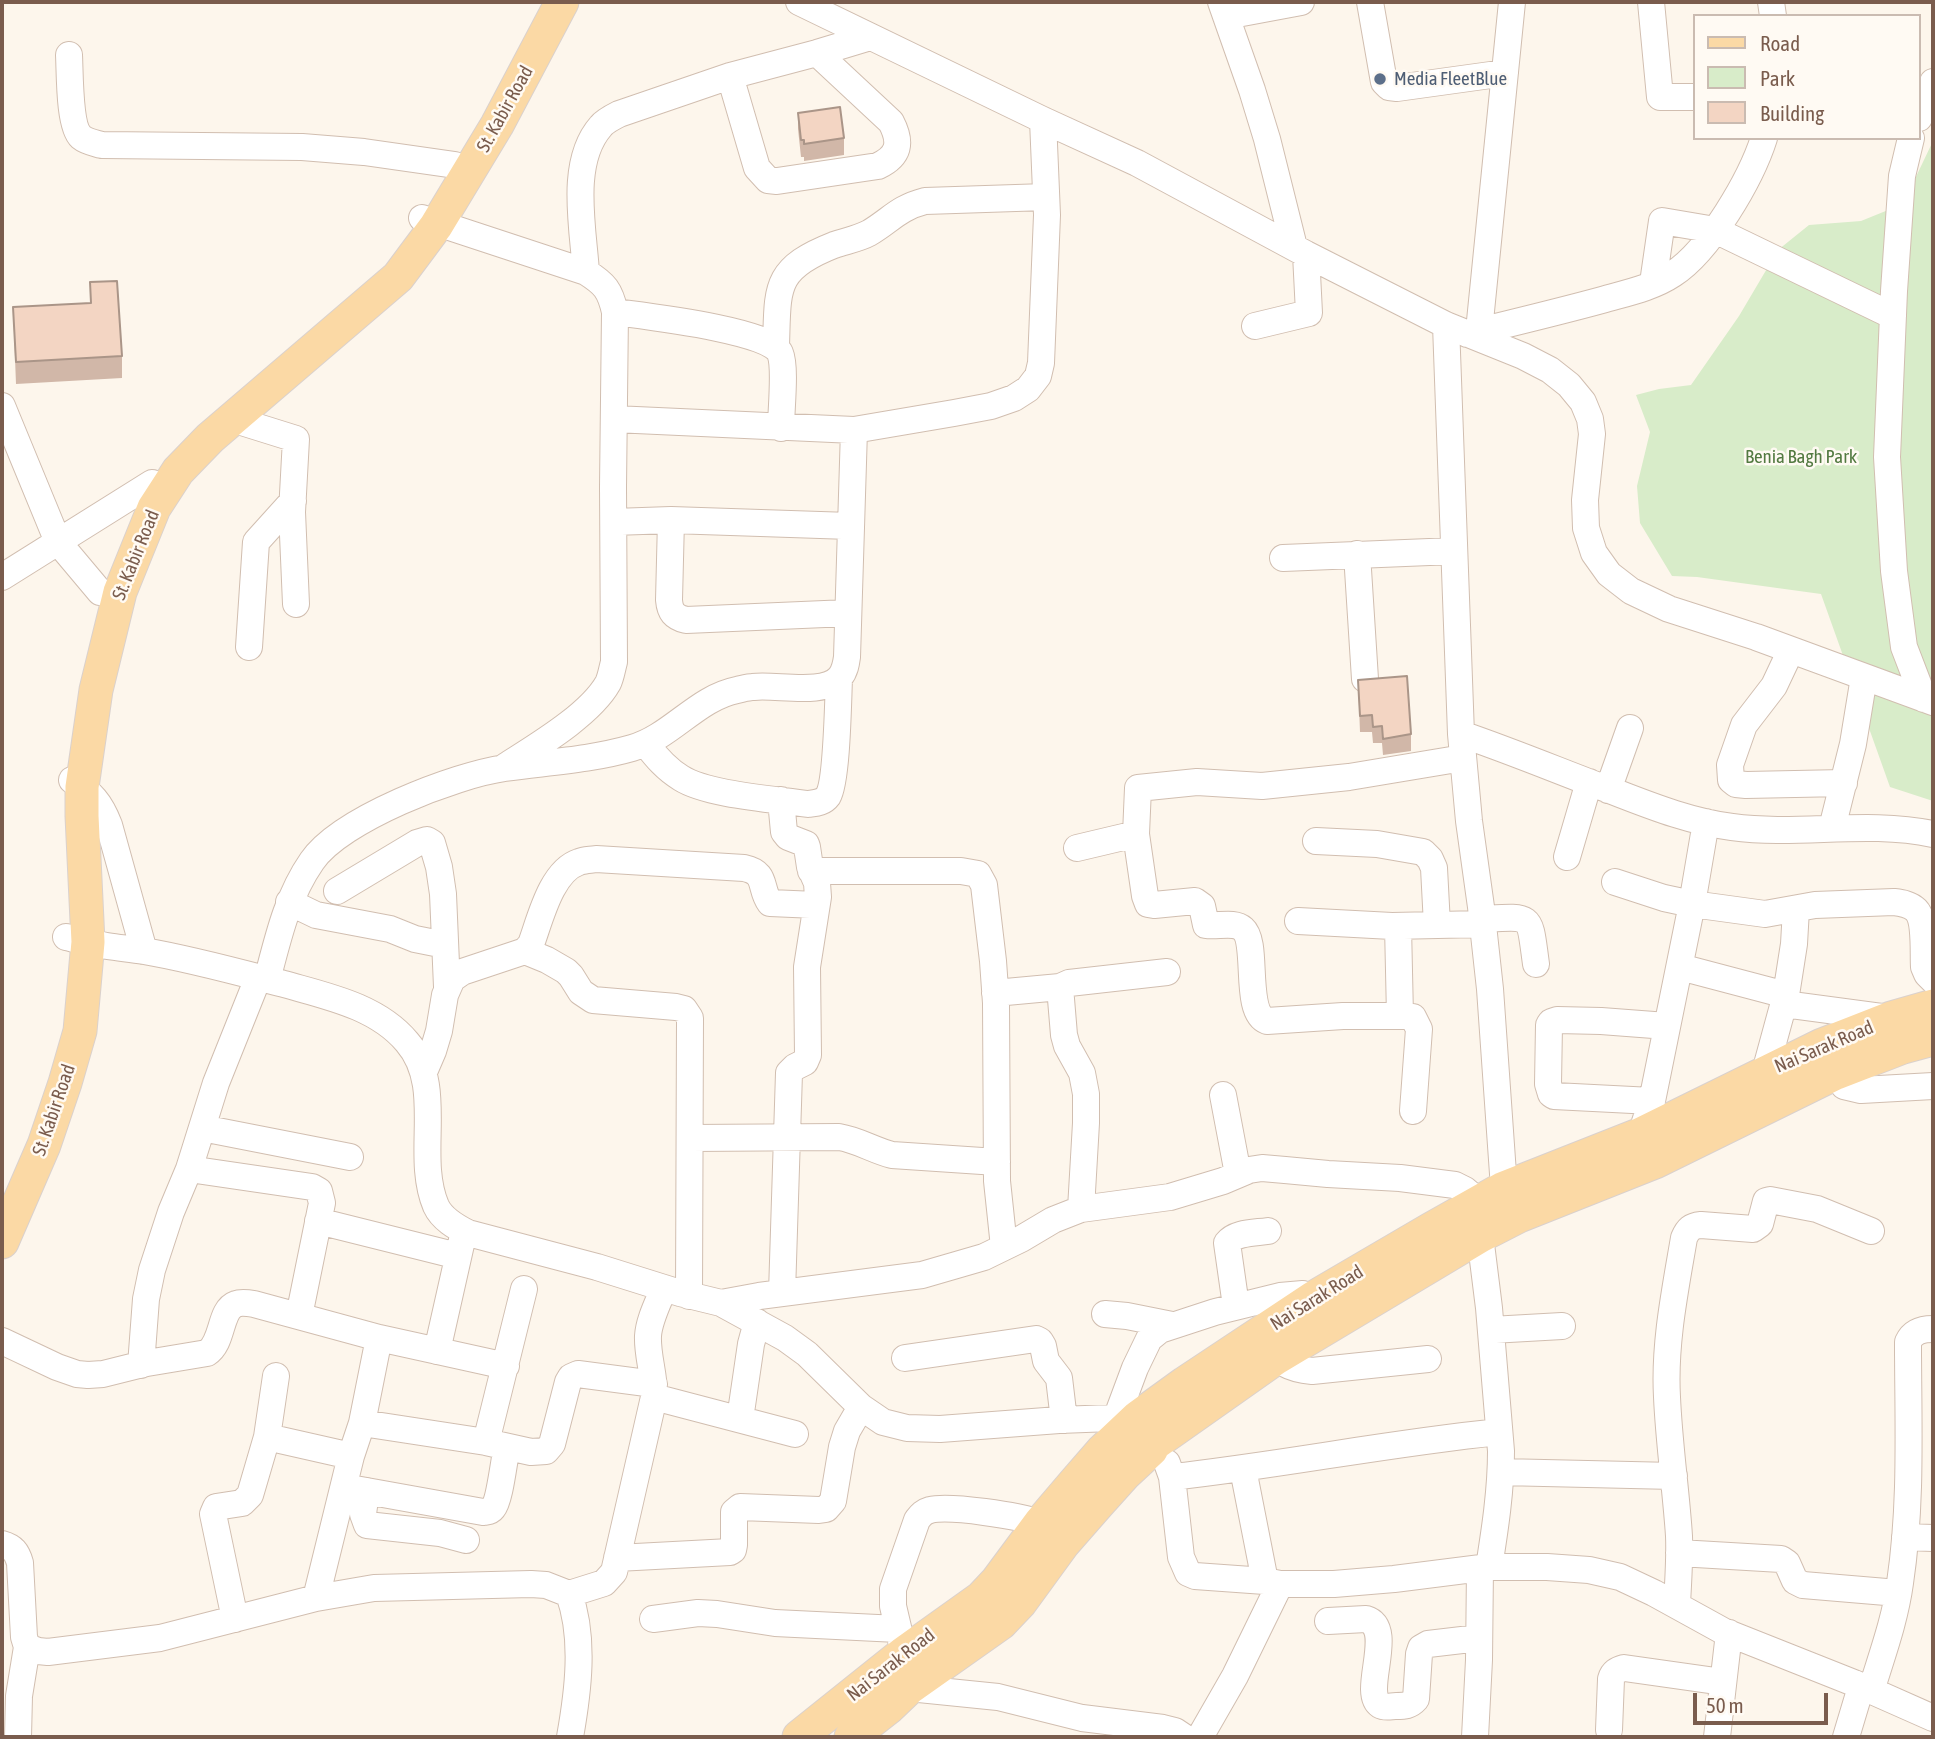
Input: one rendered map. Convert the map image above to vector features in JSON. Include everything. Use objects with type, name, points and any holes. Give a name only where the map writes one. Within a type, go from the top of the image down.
[{"type":"main road","name":"St. Kabir Road","points":[[75,782],[120,592],[153,508],[178,471],[210,438],[398,277],[430,220],[455,165],[545,2]]},
{"type":"main road","name":"St. Kabir Road","points":[[2,1242],[44,1145],[80,1031],[77,939],[82,816],[75,782],[79,690],[100,593],[129,528],[152,483],[171,458],[222,405],[366,285],[402,244],[430,220],[498,125],[562,2]]},
{"type":"main road","name":"St. Kabir Road","points":[[2,1188],[45,1077],[77,939]]},
{"type":"main road","name":"Nai Sarak Road","points":[[799,1737],[901,1641],[981,1598],[997,1581],[1040,1522],[1102,1451],[1134,1427],[1478,1220],[1504,1188],[1641,1134],[1822,1045],[1891,1018],[1933,1006]]},
{"type":"main road","name":"Nai Sarak Road","points":[[1265,1348],[1313,1298],[1431,1229],[1519,1216],[1655,1163],[1836,1073],[1903,1047],[1933,1039]]},
{"type":"main road","name":"Nai Sarak Road","points":[[851,1737],[909,1688],[1000,1623],[1020,1603],[1063,1544],[1124,1475],[1151,1450],[1134,1427]]},
{"type":"street","points":[[799,2],[1137,163],[1300,250],[1550,370],[1570,385],[1583,402],[1590,419],[1592,435],[1585,500],[1586,528],[1594,553],[1609,574],[1631,591],[1670,609],[1929,700]]},
{"type":"street","points":[[1255,326],[1309,313],[1300,250],[1260,114],[1223,9],[1301,2]]},
{"type":"street","points":[[1370,2],[1384,82],[1389,87],[1505,72]]},
{"type":"street","points":[[1504,1188],[1490,989],[1462,746],[1454,551],[1464,330],[1505,72],[1512,2]]},
{"type":"street","points":[[1651,2],[1660,97],[1694,97]]},
{"type":"street","points":[[586,272],[580,179],[584,156],[591,139],[602,124],[619,114],[730,76],[870,37]]},
{"type":"street","points":[[730,76],[757,168],[768,180],[777,181],[877,166],[888,161],[898,144],[891,122],[817,53]]},
{"type":"street","points":[[69,55],[74,124],[79,136],[87,141],[102,145],[314,148],[455,165]]},
{"type":"street","points":[[1921,113],[1933,82]]},
{"type":"street","points":[[614,419],[854,430],[991,406],[1014,398],[1028,389],[1038,376],[1041,363],[1046,197],[1043,120]]},
{"type":"street","points":[[1464,330],[1575,307],[1643,288],[1672,274],[1695,256],[1715,230],[1758,160],[1763,140]]},
{"type":"street","points":[[1911,140],[1902,176],[1887,457],[1894,571],[1904,647],[1929,700]]},
{"type":"street","points":[[781,428],[782,368],[781,354],[776,346],[777,303],[783,280],[790,270],[808,257],[870,232],[895,213],[925,201],[1046,197]]},
{"type":"street","points":[[430,220],[586,272],[603,283],[611,295],[615,312],[614,662],[609,682],[596,699],[568,724],[502,768]]},
{"type":"street","points":[[1653,284],[1662,221],[1715,230],[1893,316]]},
{"type":"street","points":[[615,312],[718,328],[752,336],[776,346]]},
{"type":"street","points":[[2,406],[58,542],[100,593]]},
{"type":"street","points":[[232,419],[296,439],[293,501],[296,604]]},
{"type":"street","points":[[141,1364],[146,1299],[152,1270],[171,1212],[189,1169],[216,1083],[262,979],[292,895],[313,859],[338,836],[377,812],[454,781],[502,768],[605,756],[646,744],[713,697],[753,687],[816,688],[839,679],[845,670],[847,657],[854,430]]},
{"type":"street","points":[[2,577],[152,483]]},
{"type":"street","points":[[248,648],[256,542],[293,501]]},
{"type":"street","points":[[614,522],[671,520],[850,526]]},
{"type":"street","points":[[671,520],[669,600],[670,610],[676,618],[686,620],[848,613]]},
{"type":"street","points":[[1283,558],[1454,551]]},
{"type":"street","points":[[1357,554],[1365,679]]},
{"type":"street","points":[[1791,650],[1774,686],[1744,724],[1730,765],[1731,780],[1736,784],[1746,785],[1844,783]]},
{"type":"street","points":[[1832,828],[1853,744],[1864,677]]},
{"type":"street","points":[[646,744],[664,766],[699,787],[808,804],[823,801],[828,796],[833,777],[839,679]]},
{"type":"street","points":[[1567,857],[1599,786],[1630,728]]},
{"type":"street","points":[[1413,1111],[1419,1029],[1413,1017],[1262,1019],[1257,1011],[1246,932],[1236,926],[1206,925],[1202,905],[1195,901],[1148,904],[1136,834],[1138,788],[1197,782],[1262,786],[1349,777],[1462,746],[1507,750],[1661,810],[1706,822],[1733,827],[1886,828],[1933,834]]},
{"type":"street","points":[[75,782],[97,799],[109,825],[144,951]]},
{"type":"street","points":[[781,800],[783,832],[788,837],[806,844],[818,890],[807,967],[808,1055],[805,1062],[794,1067],[789,1073],[782,1293]]},
{"type":"street","points":[[1641,1134],[1652,1101],[1680,967],[1706,822]]},
{"type":"street","points":[[1077,848],[1136,834]]},
{"type":"street","points":[[337,891],[417,843],[427,840],[435,848],[443,894],[447,987],[439,1031],[424,1072]]},
{"type":"street","points":[[1316,841],[1377,844],[1423,852],[1434,868],[1437,926]]},
{"type":"street","points":[[447,987],[452,979],[462,972],[525,951],[531,944],[550,891],[562,873],[580,861],[596,859],[744,868],[757,873],[762,879],[765,894],[771,903],[816,905]]},
{"type":"street","points":[[811,871],[961,871],[978,874],[984,885],[995,993],[997,1162],[1004,1247]]},
{"type":"street","points":[[1615,882],[1692,904],[1765,914],[1815,905],[1894,902],[1906,904],[1915,908],[1921,917],[1924,967],[1933,980]]},
{"type":"street","points":[[289,902],[316,915],[390,929],[415,939],[445,945]]},
{"type":"street","points":[[1765,1072],[1785,1000],[1794,944],[1796,909]]},
{"type":"street","points":[[1298,921],[1437,926],[1521,918],[1531,927],[1536,964]]},
{"type":"street","points":[[1398,926],[1400,1016]]},
{"type":"street","points":[[77,939],[144,951],[348,1002],[391,1026],[406,1041],[418,1056],[424,1072],[431,1186],[437,1207],[450,1223],[461,1244],[437,1351]]},
{"type":"street","points":[[525,951],[566,971],[581,992],[593,1000],[684,1009],[690,1018],[689,1296]]},
{"type":"street","points":[[1680,967],[1785,1000],[1891,1018]]},
{"type":"street","points":[[995,993],[1167,972]]},
{"type":"street","points":[[1060,987],[1067,1046],[1082,1073],[1086,1094],[1081,1209]]},
{"type":"street","points":[[1652,1101],[1551,1094],[1548,1084],[1549,1025],[1557,1020],[1573,1020],[1667,1027]]},
{"type":"street","points":[[1836,1073],[1844,1086],[1861,1090],[1933,1086]]},
{"type":"street","points":[[1223,1095],[1238,1174]]},
{"type":"street","points":[[202,1128],[350,1157]]},
{"type":"street","points":[[691,1138],[787,1136],[852,1139],[892,1155],[997,1162]]},
{"type":"street","points":[[721,1303],[922,1275],[972,1261],[1053,1220],[1081,1209],[1170,1197],[1262,1168],[1400,1178],[1455,1185],[1465,1190],[1471,1195],[1478,1220],[1491,1330],[1501,1472],[1496,1524],[1485,1567],[1475,1737]]},
{"type":"street","points":[[189,1169],[312,1187],[318,1191],[322,1203],[299,1315]]},
{"type":"street","points":[[1677,1605],[1679,1553],[1667,1396],[1667,1360],[1670,1319],[1684,1238],[1688,1230],[1692,1226],[1701,1225],[1753,1229],[1760,1224],[1764,1205],[1770,1200],[1817,1209],[1871,1231]]},
{"type":"street","points":[[318,1222],[461,1244],[513,1246],[721,1303],[785,1338],[807,1354],[861,1407],[883,1422],[907,1428],[940,1429],[1064,1420],[1134,1427],[1160,1448],[1172,1477],[1181,1557],[1188,1573],[1195,1576],[1334,1584],[1485,1567],[1589,1570],[1620,1577],[1729,1633],[1933,1718]]},
{"type":"street","points":[[1236,1306],[1228,1239],[1268,1231]]},
{"type":"street","points":[[27,1647],[48,1652],[160,1638],[316,1598],[374,1588],[517,1584],[546,1585],[569,1594],[604,1583],[614,1572],[654,1391],[649,1326],[663,1288]]},
{"type":"street","points":[[355,1489],[488,1512],[492,1510],[497,1500],[496,1445],[506,1366],[524,1289]]},
{"type":"street","points":[[1134,1427],[1135,1368],[1149,1339],[1160,1330],[1236,1306],[1280,1296],[1303,1293],[1313,1298]]},
{"type":"street","points":[[2,1341],[77,1374],[103,1374],[141,1364],[207,1353],[213,1349],[228,1310],[234,1304],[254,1304],[379,1338],[506,1366]]},
{"type":"street","points":[[1105,1314],[1172,1325]]},
{"type":"street","points":[[740,1419],[751,1344],[757,1322]]},
{"type":"street","points":[[1491,1330],[1562,1326]]},
{"type":"street","points":[[1846,1737],[1892,1620],[1898,1593],[1905,1536],[1910,1439],[1908,1342],[1915,1332],[1933,1329]]},
{"type":"street","points":[[379,1338],[362,1423],[351,1457],[355,1489],[367,1525],[440,1533],[466,1540]]},
{"type":"street","points":[[905,1358],[1036,1339],[1043,1346],[1046,1361],[1059,1378],[1064,1420]]},
{"type":"street","points":[[1265,1348],[1288,1367],[1312,1371],[1428,1359]]},
{"type":"street","points":[[362,1423],[531,1452],[546,1451],[552,1444],[568,1382],[578,1374],[654,1391],[795,1434]]},
{"type":"street","points":[[235,1619],[213,1514],[216,1507],[242,1503],[250,1496],[267,1437],[276,1376]]},
{"type":"street","points":[[617,1558],[730,1552],[734,1545],[734,1512],[740,1507],[825,1508],[833,1501],[842,1447],[847,1431],[861,1407]]},
{"type":"street","points":[[1172,1477],[1243,1469],[1437,1438],[1499,1432]]},
{"type":"street","points":[[267,1437],[351,1457]]},
{"type":"street","points":[[1208,1733],[1235,1676],[1273,1582],[1243,1469]]},
{"type":"street","points":[[1501,1472],[1674,1476]]},
{"type":"street","points":[[316,1598],[355,1489]]},
{"type":"street","points":[[653,1619],[716,1614],[901,1641],[893,1606],[893,1589],[917,1520],[923,1513],[939,1509],[960,1510],[1040,1522]]},
{"type":"street","points":[[1905,1536],[1933,1538]]},
{"type":"street","points":[[2,1544],[17,1552],[20,1563],[24,1637],[27,1647],[19,1696],[18,1737]]},
{"type":"street","points":[[1679,1553],[1781,1559],[1787,1563],[1795,1581],[1803,1585],[1898,1593]]},
{"type":"street","points":[[569,1594],[579,1635],[576,1706],[570,1737]]},
{"type":"street","points":[[1328,1621],[1370,1619],[1376,1626],[1378,1651],[1374,1692],[1375,1700],[1384,1707],[1405,1706],[1416,1699],[1421,1648],[1428,1644],[1479,1638]]},
{"type":"street","points":[[1717,1737],[1729,1633]]},
{"type":"street","points":[[1609,1730],[1611,1679],[1617,1670],[1624,1668],[1723,1682]]},
{"type":"street","points":[[909,1688],[998,1697],[1082,1718],[1163,1728],[1184,1737]]},
{"type":"green space","name":"Benia Bagh Park","points":[[1933,141],[1933,801],[1890,787],[1821,594],[1672,576],[1640,523],[1637,486],[1650,432],[1636,395],[1691,385],[1739,316],[1778,250],[1809,225],[1861,221],[1903,204]]},
{"type":"building","points":[[840,107],[844,138],[804,144],[804,140],[801,140],[798,113]]},
{"type":"building","points":[[117,281],[122,356],[16,362],[13,307],[91,303],[90,282]]},
{"type":"building","points":[[1407,676],[1411,734],[1383,739],[1382,726],[1373,727],[1372,715],[1360,716],[1358,680]]},
{"type":"place","name":"Media FleetBlue","points":[[1380,79]]}]
